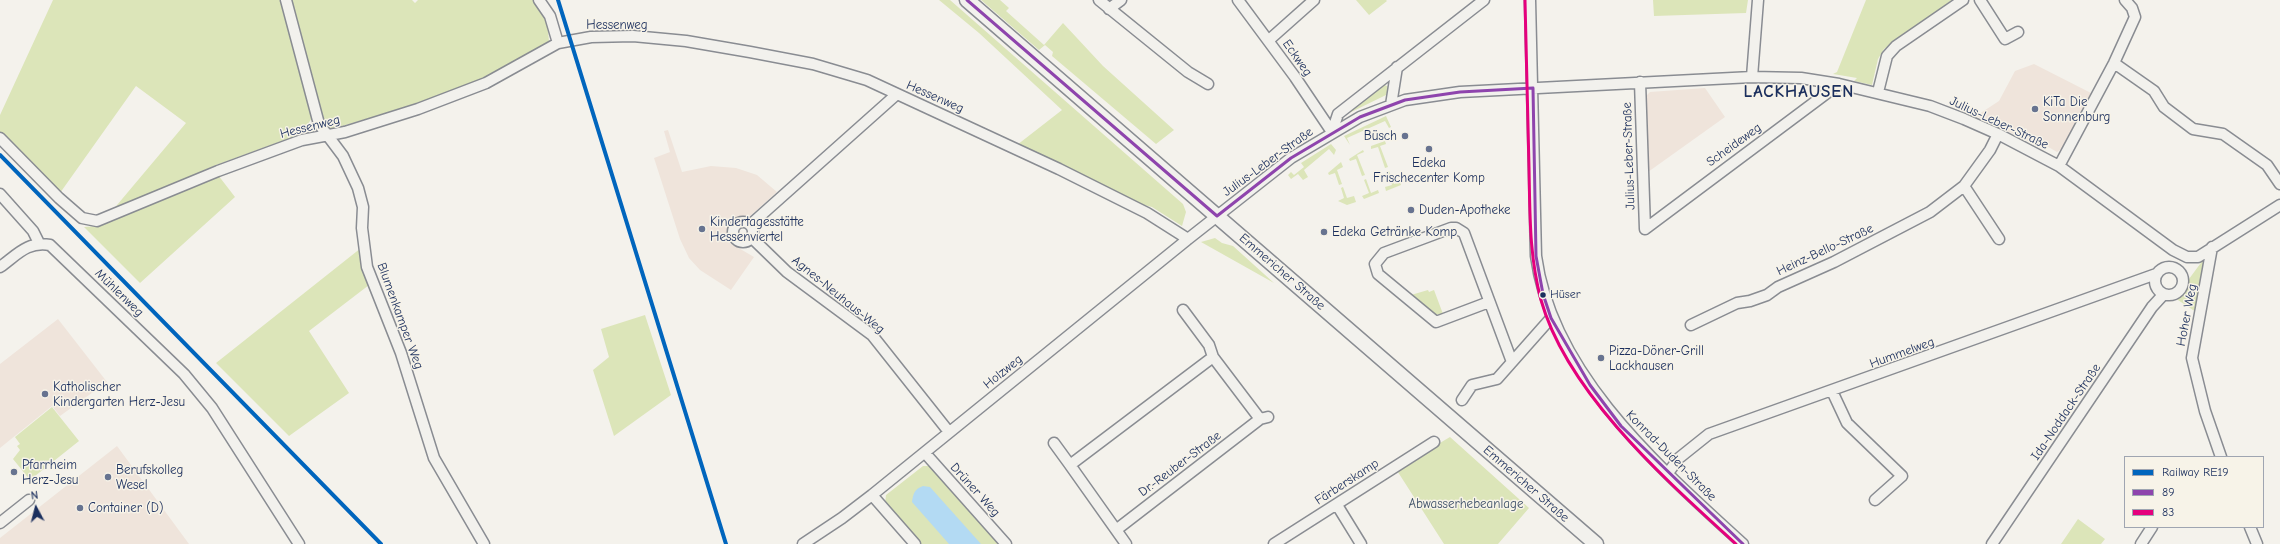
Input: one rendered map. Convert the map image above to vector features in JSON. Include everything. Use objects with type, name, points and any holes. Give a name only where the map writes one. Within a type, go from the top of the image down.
[{"type":"main road","name":"Emmericher Straße","points":[[967,0],[1596,544]]},
{"type":"street","name":"Blumenkamper Weg","points":[[286,0],[318,124],[343,156],[358,188],[362,207],[362,228],[367,267],[401,353],[434,458],[484,544]]},
{"type":"street","points":[[539,0],[550,16],[558,43]]},
{"type":"street","points":[[1099,0],[1188,72],[1208,84]]},
{"type":"street","points":[[1109,9],[1121,0]]},
{"type":"street","name":"Eckweg","points":[[1238,0],[1269,40],[1332,132]]},
{"type":"street","points":[[1269,40],[1314,0]]},
{"type":"street","points":[[1332,132],[1338,114],[1484,0]]},
{"type":"street","name":"Konrad-Duden-Straße","points":[[1530,0],[1536,256],[1543,294],[1551,318],[1590,385],[1621,426],[1743,544]]},
{"type":"street","points":[[1752,77],[1758,0]]},
{"type":"street","points":[[1878,92],[1887,56],[1896,46],[1963,0]]},
{"type":"street","points":[[1980,0],[2005,39],[2018,32]]},
{"type":"street","points":[[2059,166],[2114,63],[2135,17],[2132,8],[2124,0]]},
{"type":"street","name":"Hessenweg","points":[[0,138],[59,198],[82,218],[97,221],[225,168],[302,140],[346,132],[418,109],[486,83],[558,43],[570,39],[610,36],[686,41],[813,64],[867,80],[1101,190],[1146,213],[1188,238]]},
{"type":"street","points":[[2114,63],[2154,91],[2164,107],[2194,129],[2223,134],[2267,165],[2280,184]]},
{"type":"street","points":[[1391,105],[1397,67]]},
{"type":"street","name":"Julius-Leber-Straße","points":[[1217,216],[1291,158],[1332,132],[1360,117],[1405,100],[1460,92],[1752,77],[1800,78],[1839,84],[1878,92],[1930,106],[1964,119],[1998,134],[2059,166],[2174,250],[2187,257],[2198,257],[2212,246],[2280,205]]},
{"type":"street","name":"Julius-Leber-Straße","points":[[1640,82],[1645,229]]},
{"type":"street","name":"Scheideweg","points":[[1645,229],[1839,84]]},
{"type":"street","points":[[750,225],[896,94]]},
{"type":"street","name":"Heinz-Bello-Straße","points":[[1691,325],[1737,303],[1750,301],[1767,295],[1778,287],[1894,232],[1930,212],[1964,186],[1990,150],[1998,134]]},
{"type":"street","points":[[1964,186],[1999,239]]},
{"type":"street","points":[[0,194],[33,231],[39,242],[28,246],[0,268]]},
{"type":"street","name":"Holzweg","points":[[803,544],[842,518],[872,495],[1217,216]]},
{"type":"street","points":[[745,222],[750,225],[753,231],[752,238],[746,242],[740,242],[733,235],[733,228],[738,223],[745,222]]},
{"type":"street","points":[[1489,302],[1436,322],[1378,274],[1375,264],[1384,253],[1456,228],[1464,233],[1512,362]]},
{"type":"street","name":"Agnes-Neuhaus-Weg","points":[[752,238],[787,272],[872,336],[949,432]]},
{"type":"street","name":"Mühlenweg","points":[[39,242],[50,245],[184,374],[212,408],[299,544]]},
{"type":"street","name":"Hoher Weg","points":[[2212,246],[2192,358],[2205,411],[2221,456]]},
{"type":"street","name":"Ida-Noddack-Straße","points":[[1992,544],[2152,307],[2163,295],[2173,295],[2180,290],[2183,280],[2181,274],[2171,267],[2165,267],[2156,274]]},
{"type":"street","points":[[2156,274],[2154,282],[2157,290],[2163,295]]},
{"type":"street","name":"Hummelweg","points":[[1668,473],[1679,458],[1710,434],[2156,274]]},
{"type":"street","name":"Dr.-Reuber-Straße","points":[[1116,530],[1264,418],[1214,357],[1209,345],[1183,310]]},
{"type":"street","points":[[1462,400],[1472,385],[1497,379],[1551,318]]},
{"type":"street","points":[[1070,465],[1214,357]]},
{"type":"street","points":[[1832,391],[1847,423],[1902,476],[1875,500]]},
{"type":"street","name":"Färberskamp","points":[[1274,544],[1434,442]]},
{"type":"street","points":[[1054,443],[1126,544]]},
{"type":"street","name":"Drüner Weg","points":[[925,453],[1006,544]]},
{"type":"street","points":[[872,495],[915,544]]},
{"type":"street","points":[[0,523],[29,500]]},
{"type":"street","points":[[1337,505],[1361,544]]},
{"type":"street","points":[[2141,544],[2151,528]]},
{"type":"street","points":[[2250,528],[2257,544]]},
{"type":"shaded area","name":"KiTa Die Sonnenburg","points":[[2034,64],[2091,93],[2064,147],[2057,152],[2045,145],[2038,146],[1976,116],[1999,101],[2015,71]]},
{"type":"shaded area","points":[[1705,88],[1725,117],[1648,172],[1646,96],[1650,92]]},
{"type":"shaded area","name":"Kindertagesstätte Hessenviertel","points":[[668,130],[682,172],[711,166],[736,168],[757,175],[777,192],[749,217],[735,219],[727,227],[727,236],[730,243],[754,257],[731,290],[700,270],[689,258],[680,239],[654,158],[670,152],[664,131]]},
{"type":"shaded area","name":"Katholischer Kindergarten Herz-Jesu","points":[[58,319],[107,382],[60,416],[52,406],[0,448],[0,364]]},
{"type":"shaded area","name":"Berufskolleg Wesel","points":[[117,446],[189,544],[0,544],[0,538]]},
{"type":"green space","points":[[53,0],[282,0],[312,118],[301,134],[216,165],[112,211],[186,123],[136,86],[60,193],[0,133],[0,115]]},
{"type":"green space","points":[[289,0],[412,0],[415,3],[418,0],[533,0],[547,22],[549,41],[542,49],[484,80],[418,104],[328,130],[322,122]]},
{"type":"green space","points":[[939,0],[950,0],[1183,204],[1186,212],[1182,226],[1152,207],[1136,203],[1017,145],[1062,110],[979,33]]},
{"type":"green space","points":[[981,0],[1000,0],[1009,8],[1006,11],[1044,45],[1063,23],[1103,66],[1174,130],[1156,144],[1052,56],[1053,52],[1045,45],[1039,50]]},
{"type":"green space","points":[[1356,0],[1386,0],[1387,1],[1369,15]]},
{"type":"green space","points":[[1653,0],[1748,0],[1746,13],[1654,16]]},
{"type":"green space","points":[[1866,0],[1952,0],[1884,49],[1878,59],[1872,85],[1854,81],[1857,78],[1833,74],[1837,72]]},
{"type":"green space","points":[[1380,83],[1389,87],[1386,95],[1341,117]]},
{"type":"green space","points":[[1386,116],[1391,127],[1389,128],[1385,121],[1347,138],[1350,145],[1344,136]]},
{"type":"green space","points":[[1385,141],[1386,144],[1380,146],[1388,167],[1385,168],[1378,147],[1371,149],[1371,146]]},
{"type":"green space","points":[[1331,144],[1336,150],[1334,155],[1329,149],[1304,170],[1308,177],[1303,180],[1298,174],[1291,179],[1288,175],[1291,172],[1294,175],[1304,167],[1301,163]]},
{"type":"green space","points":[[1363,150],[1364,152],[1357,155],[1365,175],[1362,176],[1356,159],[1350,161],[1349,159]]},
{"type":"green space","points":[[1341,162],[1343,167],[1337,170],[1342,184],[1339,185],[1335,173],[1329,175],[1328,173]]},
{"type":"green space","points":[[1387,171],[1389,171],[1394,184],[1400,182],[1401,185],[1386,191],[1385,187],[1392,185]]},
{"type":"green space","points":[[218,175],[235,197],[140,283],[84,227],[99,226]]},
{"type":"green space","points":[[1366,179],[1371,193],[1378,190],[1379,193],[1364,199],[1362,196],[1369,193],[1364,180]]},
{"type":"green space","points":[[1343,187],[1347,198],[1354,196],[1356,202],[1347,205],[1338,201],[1344,198],[1341,188]]},
{"type":"green space","points":[[1215,238],[1222,243],[1233,246],[1274,283],[1201,242]]},
{"type":"green space","points":[[361,248],[369,285],[309,331],[349,393],[289,436],[216,363]]},
{"type":"green space","points":[[2203,260],[2207,263],[2196,312],[2175,298]]},
{"type":"green space","points":[[1428,290],[1429,292],[1434,290],[1443,314],[1434,315],[1411,295]]},
{"type":"green space","points":[[645,315],[671,395],[614,436],[593,370],[609,357],[601,329]]},
{"type":"green space","points":[[52,407],[79,441],[30,480],[13,459],[20,450],[17,446],[20,444],[15,437]]},
{"type":"green space","name":"Abwasserhebeanlage","points":[[1450,437],[1529,508],[1498,544],[1444,544],[1396,469]]},
{"type":"green space","points":[[923,466],[930,466],[1001,544],[921,544],[885,504],[886,495]]},
{"type":"green space","points":[[2078,519],[2105,539],[2101,544],[2061,544]]},
{"type":"water","points":[[923,486],[930,487],[981,544],[949,544],[912,502],[915,492],[918,488]]},
{"type":"rail line","name":"RE19","points":[[558,0],[726,544]]},
{"type":"rail line","name":"RE19","points":[[0,155],[381,544]]},
{"type":"transit line","name":"89","points":[[967,0],[1217,216]]},
{"type":"transit line","name":"83","points":[[1525,0],[1532,250],[1541,300],[1554,335],[1573,368],[1596,401],[1622,433],[1650,463],[1736,544]]},
{"type":"transit line","name":"89","points":[[1533,88],[1536,256],[1543,294],[1551,318],[1590,385],[1621,426],[1743,544]]},
{"type":"transit line","name":"89","points":[[1217,216],[1291,158],[1360,117],[1405,100],[1460,92],[1533,88]]},
{"type":"place","name":"KiTa Die Sonnenburg","points":[[2035,109]]},
{"type":"place","name":"Büsch","points":[[1405,136]]},
{"type":"place","name":"Edeka Frischecenter Komp","points":[[1429,149]]},
{"type":"place","name":"Duden-Apotheke","points":[[1411,210]]},
{"type":"place","name":"Kindertagesstätte Hessenviertel","points":[[702,229]]},
{"type":"place","name":"Edeka Getränke Komp","points":[[1324,232]]},
{"type":"place","name":"Hüser","points":[[1543,295]]},
{"type":"place","name":"Pizza-Döner-Grill Lackhausen","points":[[1601,358]]},
{"type":"place","name":"Katholischer Kindergarten Herz-Jesu","points":[[45,394]]},
{"type":"place","name":"Pfarrheim Herz-Jesu","points":[[14,472]]},
{"type":"place","name":"Berufskolleg Wesel","points":[[108,477]]},
{"type":"place","name":"Container (D)","points":[[80,508]]},
{"type":"district","name":"LACKHAUSEN","points":[[1799,92]]}]
